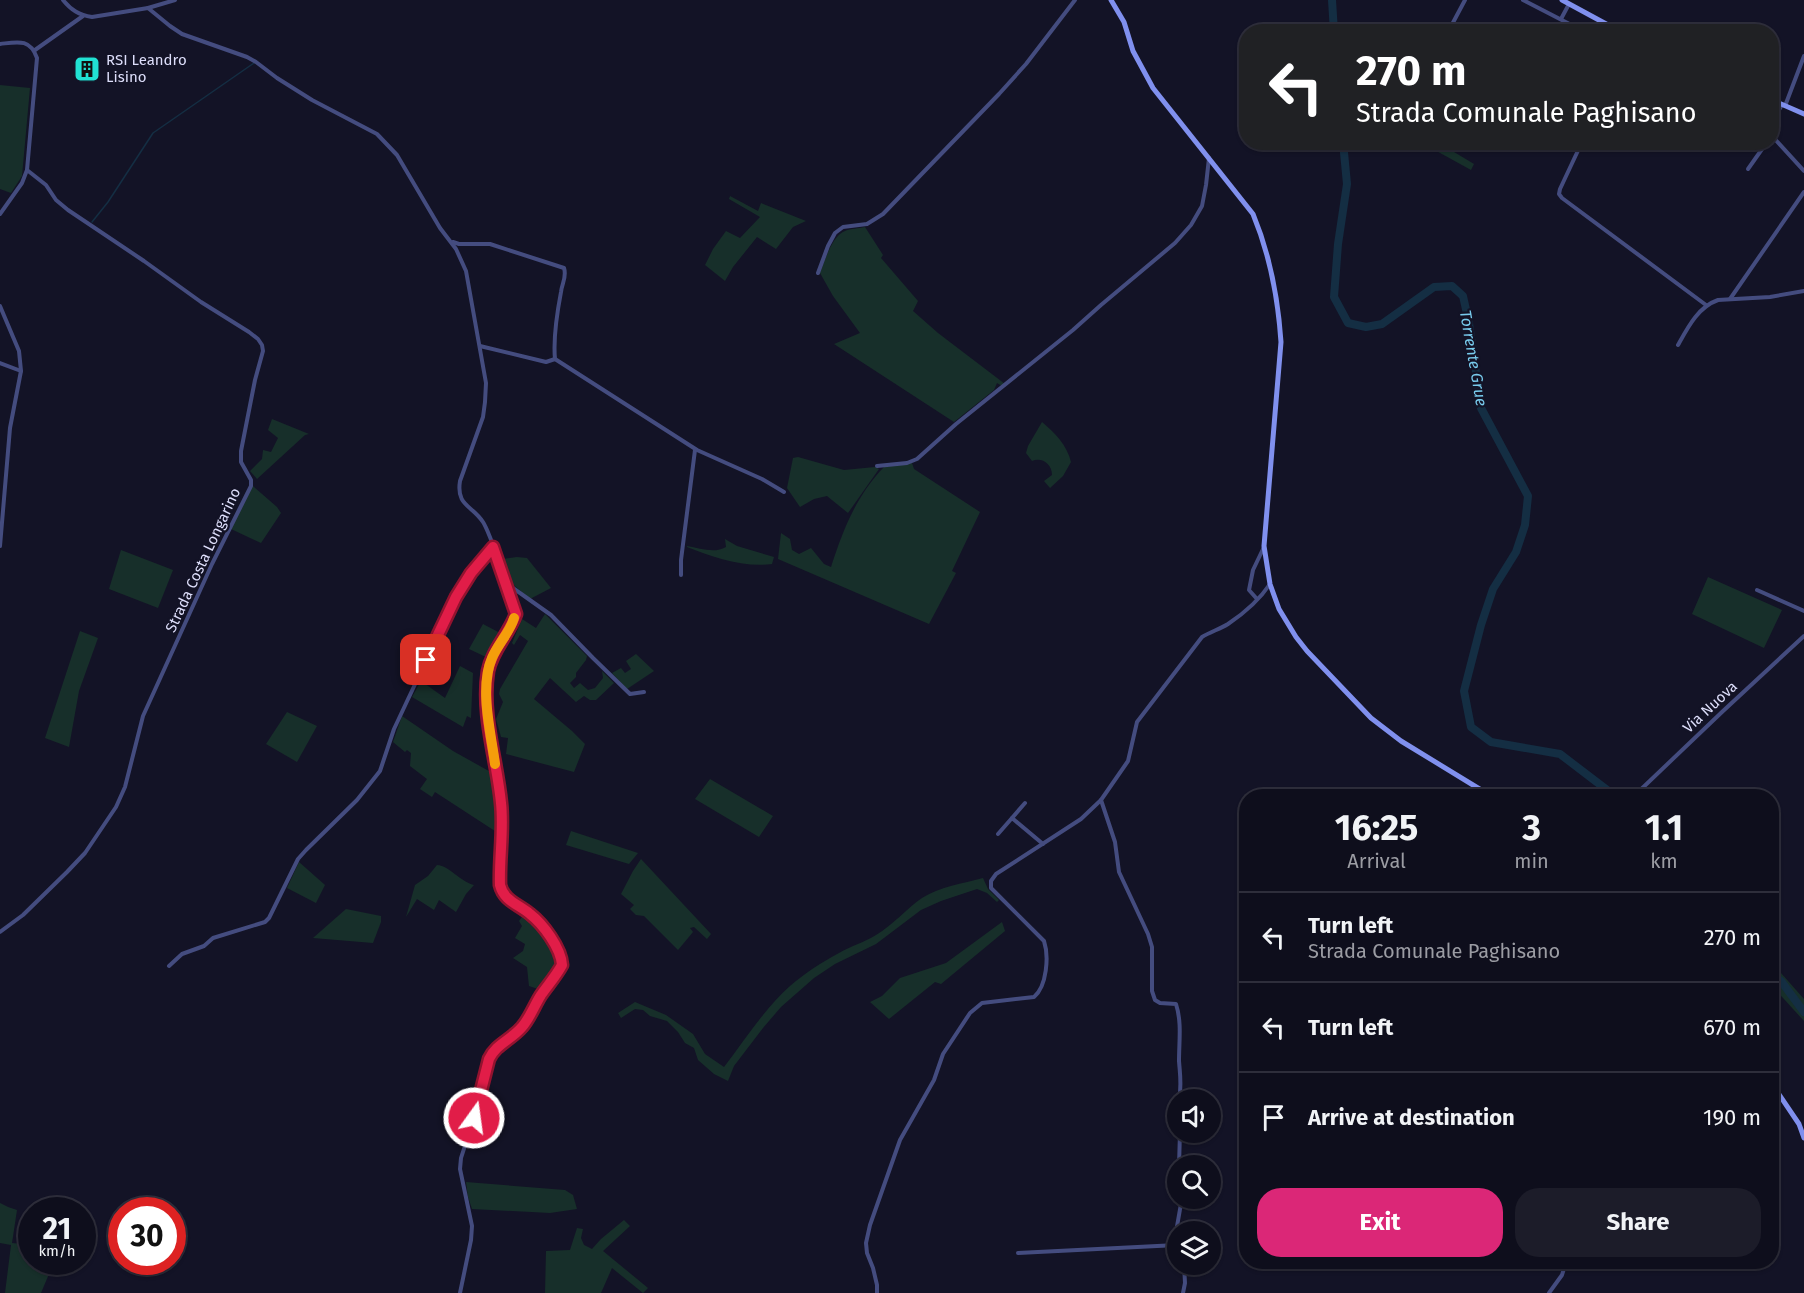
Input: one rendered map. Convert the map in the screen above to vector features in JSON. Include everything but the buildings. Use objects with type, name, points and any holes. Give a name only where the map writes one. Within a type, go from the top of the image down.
[{"type":"main road","points":[[1111,0],[1124,22],[1133,51],[1143,72],[1168,108],[1253,214],[1270,265],[1279,317],[1280,358],[1264,546],[1270,584],[1279,609],[1307,651],[1371,718],[1401,741],[1480,789]]},
{"type":"main road","points":[[1562,0],[1607,24]]},
{"type":"main road","points":[[1779,103],[1804,114]]},
{"type":"main road","points":[[1779,1094],[1799,1124],[1804,1138]]},
{"type":"street","points":[[63,0],[74,12],[92,17],[148,8],[175,0]]},
{"type":"street","points":[[818,273],[835,233],[843,227],[867,224],[883,214],[1026,64],[1075,0]]},
{"type":"street","points":[[1452,24],[1465,0]]},
{"type":"street","points":[[1523,0],[1570,24]]},
{"type":"street","points":[[1561,19],[1569,4]]},
{"type":"street","points":[[148,8],[182,34],[246,57],[312,100],[377,134],[398,155],[440,228],[452,242],[466,271],[486,383],[483,417],[458,491],[460,499],[483,522],[516,614],[491,660],[486,687],[487,710],[502,804],[500,885],[504,897],[531,914],[541,924],[560,952],[562,965],[524,1025],[516,1034],[499,1044],[489,1059],[461,1158],[460,1169],[472,1226],[460,1293]]},
{"type":"street","points":[[34,50],[83,16]]},
{"type":"street","points":[[0,44],[19,42],[28,44],[34,50],[37,58],[27,170],[22,183],[0,214]]},
{"type":"street","points":[[1779,112],[1804,58]]},
{"type":"street","points":[[1779,144],[1804,171]]},
{"type":"street","points":[[1578,150],[1560,189],[1559,194],[1562,198],[1706,305]]},
{"type":"street","points":[[1748,169],[1761,150]]},
{"type":"street","points":[[877,465],[907,463],[917,459],[956,424],[1073,330],[1175,243],[1191,225],[1202,206],[1209,157]]},
{"type":"street","name":"Strada Costa Longarino","points":[[0,932],[23,915],[85,853],[121,797],[142,716],[212,564],[251,486],[241,462],[241,452],[263,351],[258,339],[249,332],[201,302],[68,210],[56,200],[46,185],[27,170]]},
{"type":"street","points":[[1730,299],[1804,192]]},
{"type":"street","points":[[452,242],[490,244],[564,268],[566,276],[558,309],[555,359]]},
{"type":"street","points":[[1678,345],[1690,323],[1706,305],[1718,300],[1770,297],[1804,291]]},
{"type":"street","points":[[0,306],[19,351],[21,371],[10,428],[0,546]]},
{"type":"street","points":[[480,346],[546,362],[555,359]]},
{"type":"street","points":[[555,359],[695,450],[762,479],[784,492]]},
{"type":"street","points":[[0,363],[21,371]]},
{"type":"street","points":[[681,575],[695,450]]},
{"type":"street","points":[[1257,599],[1249,590],[1253,570],[1264,546]]},
{"type":"street","points":[[169,966],[182,954],[204,946],[213,938],[265,922],[269,918],[294,868],[306,850],[344,815],[376,778],[385,760],[394,729],[456,597],[471,573],[493,547]]},
{"type":"street","points":[[506,582],[551,615],[630,694],[644,692]]},
{"type":"street","points":[[877,1293],[878,1285],[867,1253],[866,1243],[870,1225],[900,1140],[934,1080],[943,1054],[970,1013],[982,1003],[1035,997],[1043,985],[1048,952],[1044,941],[991,888],[991,881],[996,874],[1081,819],[1101,800],[1128,762],[1137,722],[1202,637],[1226,625],[1263,594],[1270,584]]},
{"type":"street","points":[[1757,590],[1804,611]]},
{"type":"street","name":"Via Nuova","points":[[1641,789],[1804,636]]},
{"type":"street","points":[[1101,800],[1115,842],[1119,872],[1152,947],[1152,991],[1155,1000],[1160,1004],[1176,1004],[1179,1013],[1181,1089]]},
{"type":"street","points":[[998,834],[1025,803]]},
{"type":"street","points":[[1012,818],[1044,844]]},
{"type":"street","points":[[1018,1253],[1167,1246]]},
{"type":"street","points":[[1549,1293],[1564,1269]]},
{"type":"street","points":[[1183,1293],[1186,1275]]},
{"type":"green space","points":[[0,85],[30,88],[22,176],[11,193],[0,189]]},
{"type":"green space","points":[[1435,150],[1451,150],[1474,164],[1471,170]]},
{"type":"green space","points":[[730,196],[758,211],[761,203],[806,221],[793,227],[776,249],[757,237],[725,281],[705,265],[713,249],[726,231],[740,238],[760,217],[729,199]]},
{"type":"green space","points":[[865,227],[883,255],[881,258],[918,301],[913,311],[1005,384],[1002,386],[997,383],[994,390],[954,422],[834,344],[860,333],[833,296],[820,273],[836,238],[847,230]]},
{"type":"green space","points":[[272,419],[309,434],[305,435],[257,479],[250,471],[262,459],[263,450],[271,452],[278,438],[268,430]]},
{"type":"green space","points":[[1042,422],[1060,440],[1071,462],[1063,476],[1050,488],[1044,481],[1052,475],[1048,465],[1039,460],[1032,461],[1026,453]]},
{"type":"green space","points":[[798,457],[844,470],[875,467],[879,469],[848,513],[827,496],[814,499],[800,507],[787,488],[793,458]]},
{"type":"green space","points":[[912,463],[914,469],[980,512],[952,571],[956,573],[929,624],[778,559],[781,533],[790,539],[792,550],[799,554],[811,548],[824,564],[831,567],[852,514],[874,478],[884,467]]},
{"type":"green space","points":[[253,486],[281,513],[261,543],[231,529]]},
{"type":"green space","points":[[725,539],[737,546],[774,557],[772,564],[740,563],[687,547],[717,550],[726,547]]},
{"type":"green space","points":[[121,550],[173,570],[158,608],[109,589]]},
{"type":"green space","points":[[527,558],[551,588],[530,599],[509,581],[502,559]]},
{"type":"green space","points":[[1708,577],[1782,610],[1764,648],[1692,614]]},
{"type":"green space","points":[[545,614],[587,656],[576,673],[576,677],[570,683],[574,688],[580,683],[588,690],[595,688],[603,678],[602,671],[614,683],[596,700],[590,700],[584,696],[576,702],[550,678],[534,699],[585,744],[574,772],[506,754],[508,738],[501,737],[496,719],[503,702],[499,694],[500,689],[528,641],[520,635],[514,645],[512,643],[522,619],[536,628]]},
{"type":"green space","points":[[483,624],[502,634],[488,658],[469,649]]},
{"type":"green space","points":[[80,631],[98,638],[79,691],[69,747],[45,738]]},
{"type":"green space","points":[[636,654],[654,671],[627,689],[612,673],[621,668],[625,673],[631,669],[626,661]]},
{"type":"green space","points":[[460,666],[473,673],[471,718],[467,716],[463,727],[412,697],[421,681],[445,698]]},
{"type":"green space","points":[[287,712],[317,726],[297,762],[266,744]]},
{"type":"green space","points":[[402,716],[453,751],[496,775],[499,805],[498,833],[435,792],[432,797],[420,789],[427,779],[410,766],[411,753],[407,750],[405,752],[393,742]]},
{"type":"green space","points":[[710,779],[773,816],[759,837],[695,799]]},
{"type":"green space","points":[[571,831],[638,853],[629,864],[566,845]]},
{"type":"green space","points":[[641,859],[711,934],[707,939],[694,927],[690,928],[693,932],[678,950],[644,916],[636,915],[630,909],[634,905],[621,894]]},
{"type":"green space","points":[[299,862],[325,885],[316,903],[287,888]]},
{"type":"green space","points":[[437,865],[474,885],[456,912],[439,900],[434,910],[417,899],[406,917],[415,885],[428,876]]},
{"type":"green space","points":[[983,878],[988,889],[999,900],[997,902],[987,893],[977,889],[941,901],[921,910],[876,944],[835,964],[814,978],[781,1007],[734,1066],[728,1081],[714,1074],[698,1060],[694,1048],[685,1043],[667,1021],[650,1016],[643,1010],[635,1009],[621,1018],[618,1013],[635,1002],[666,1015],[693,1034],[705,1054],[724,1067],[772,1005],[790,986],[808,972],[826,960],[876,935],[929,894]]},
{"type":"green space","points":[[346,909],[381,916],[373,943],[313,938]]},
{"type":"green space","points":[[524,914],[550,943],[558,964],[541,990],[529,986],[527,967],[513,958],[523,951],[525,944],[515,938],[522,926],[519,921]]},
{"type":"green space","points":[[1002,922],[1005,931],[941,984],[935,982],[889,1019],[870,1002],[882,996],[900,978],[946,963]]},
{"type":"green space","points":[[1779,971],[1804,999],[1804,1021],[1779,994]]},
{"type":"green space","points":[[466,1182],[565,1190],[573,1195],[577,1209],[550,1213],[472,1209]]},
{"type":"green space","points":[[0,1203],[17,1210],[12,1243],[18,1244],[18,1275],[49,1275],[41,1293],[5,1293],[11,1245],[0,1243]]},
{"type":"green space","points":[[624,1220],[630,1226],[603,1251],[648,1288],[643,1293],[612,1268],[601,1293],[545,1293],[546,1251],[570,1250],[577,1228],[583,1229],[581,1238],[584,1245],[592,1249]]},
{"type":"waterway","name":"Torrente Grue","points":[[1332,0],[1334,24]]},
{"type":"waterway","points":[[92,222],[108,202],[153,133],[254,63]]},
{"type":"waterway","name":"Torrente Grue","points":[[1344,150],[1347,184],[1338,244],[1334,297],[1348,323],[1366,327],[1382,324],[1434,287],[1452,286],[1463,296],[1481,408],[1528,496],[1525,525],[1516,552],[1493,589],[1464,691],[1471,727],[1491,742],[1560,754],[1606,789]]},
{"type":"waterway","name":"Torrente Grue","points":[[1779,980],[1804,1012]]},
{"type":"slow traffic","points":[[495,764],[486,687],[491,660],[514,618]]},
{"type":"place","name":"RSI Leandro Lisino","points":[[87,69]]},
{"type":"route","points":[[426,660],[456,597],[471,573],[493,547],[516,614],[491,660],[486,687],[487,710],[502,804],[500,885],[504,897],[531,914],[541,924],[560,952],[562,965],[524,1025],[492,1052],[474,1118]]}]
